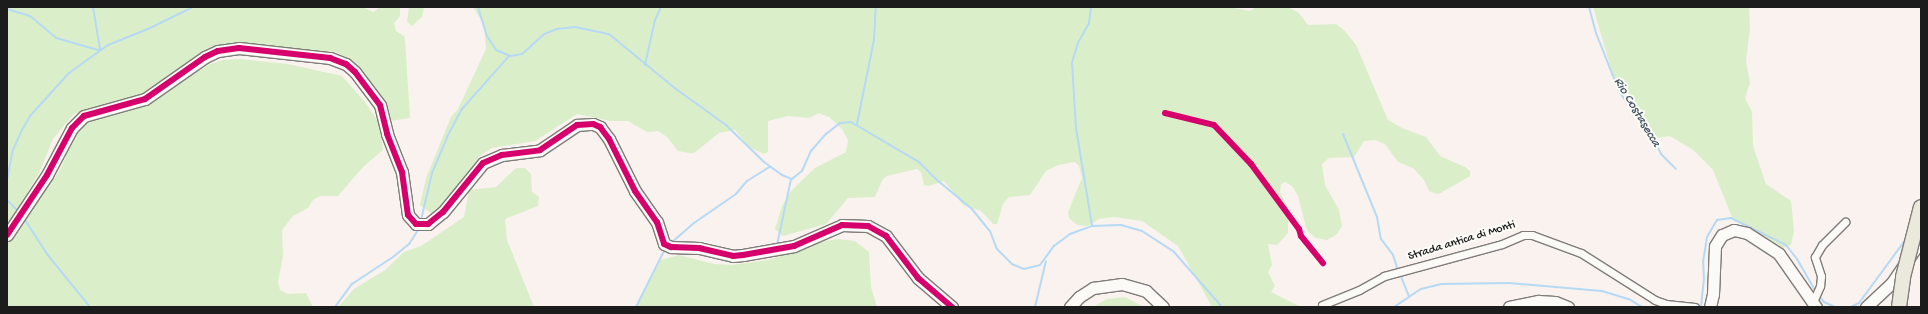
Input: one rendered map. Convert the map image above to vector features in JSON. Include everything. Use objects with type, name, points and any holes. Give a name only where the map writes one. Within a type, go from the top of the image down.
[{"type":"highway","points":[[1899,307],[1904,277],[1921,207]]},
{"type":"street","points":[[7,235],[47,175],[72,128],[84,116],[145,99],[206,57],[218,51],[239,48],[330,58],[346,64],[355,72],[380,105],[387,134],[402,172],[408,215],[416,224],[428,224],[443,212],[483,163],[502,155],[540,150],[577,125],[593,124],[600,127],[609,139],[635,191],[657,222],[664,244],[671,247],[699,248],[733,256],[794,246],[842,225],[868,226],[886,236],[918,278],[952,307]]},
{"type":"street","points":[[1814,304],[1820,286],[1821,276],[1815,257],[1822,245],[1845,222]]},
{"type":"street","points":[[1710,307],[1713,294],[1715,246],[1722,235],[1734,230],[1747,233],[1779,254],[1814,304]]},
{"type":"street","name":"Strada antica di Monti","points":[[1322,306],[1390,274],[1502,244],[1523,235],[1532,235],[1581,253],[1654,300],[1666,304],[1694,307]]},
{"type":"street","points":[[1866,307],[1891,284],[1921,242]]},
{"type":"street","points":[[1070,307],[1079,297],[1093,288],[1122,284],[1146,290],[1163,307]]},
{"type":"street","points":[[1509,307],[1538,301],[1555,302],[1568,307]]},
{"type":"green space","points":[[7,7],[363,7],[373,12],[380,7],[400,7],[400,16],[394,23],[396,31],[404,36],[405,40],[410,118],[390,121],[385,100],[350,60],[336,52],[230,46],[146,93],[74,114],[53,139],[39,173],[7,226]]},
{"type":"green space","points":[[409,7],[424,7],[422,17],[412,26],[407,22]]},
{"type":"green space","points":[[473,7],[1229,7],[1250,11],[1256,7],[1288,7],[1298,12],[1308,25],[1336,24],[1344,30],[1356,45],[1388,120],[1402,128],[1426,137],[1440,156],[1465,167],[1470,171],[1470,176],[1439,194],[1434,193],[1429,191],[1424,180],[1413,168],[1398,162],[1385,144],[1375,140],[1364,141],[1354,157],[1329,158],[1322,164],[1325,185],[1339,210],[1342,226],[1336,235],[1327,240],[1316,238],[1307,231],[1298,196],[1292,186],[1285,182],[1281,184],[1280,192],[1288,208],[1288,233],[1277,245],[1268,244],[1272,265],[1268,272],[1275,286],[1271,292],[1299,306],[1310,307],[1212,307],[1178,246],[1142,221],[1114,217],[1099,219],[1088,226],[1077,225],[1069,218],[1068,212],[1082,178],[1079,166],[1075,162],[1058,165],[1046,171],[1030,195],[1009,197],[1003,204],[997,224],[993,224],[981,211],[963,205],[944,181],[929,186],[924,185],[921,172],[917,169],[887,176],[883,179],[875,197],[848,198],[826,224],[783,236],[775,229],[782,206],[791,191],[815,168],[846,152],[848,140],[842,129],[829,117],[819,113],[810,118],[788,116],[768,121],[768,152],[764,154],[749,147],[735,130],[719,133],[694,153],[689,153],[678,151],[667,137],[658,131],[647,132],[628,121],[610,121],[577,114],[535,141],[492,148],[480,156],[439,210],[432,214],[420,205],[426,178],[451,117],[458,109],[486,49],[484,25]]},
{"type":"green space","points":[[1593,7],[1749,7],[1750,28],[1746,61],[1750,83],[1745,98],[1752,112],[1753,146],[1766,184],[1791,201],[1794,231],[1791,245],[1783,248],[1732,217],[1713,170],[1693,150],[1670,136],[1650,139],[1646,135],[1642,118],[1621,95],[1616,86]]},
{"type":"green space","points":[[240,59],[288,64],[342,76],[365,102],[380,124],[383,150],[363,167],[338,196],[320,196],[313,200],[308,208],[293,216],[282,230],[283,256],[278,282],[280,290],[288,294],[306,293],[313,307],[7,307],[7,240],[58,173],[66,157],[63,148],[80,126],[97,116],[151,100],[210,64],[223,60]]},
{"type":"green space","points":[[516,168],[525,168],[531,174],[532,192],[539,197],[538,206],[505,219],[507,240],[534,307],[338,307],[354,289],[385,270],[404,252],[421,246],[464,217],[469,190],[496,187]]},
{"type":"green space","points":[[838,239],[855,241],[869,252],[871,287],[877,307],[635,307],[661,260],[679,255],[714,264],[732,265],[768,260],[820,242]]},
{"type":"green space","points":[[1125,297],[1144,307],[1093,307],[1107,299]]},
{"type":"waterway","points":[[93,7],[100,49]]},
{"type":"waterway","points":[[7,180],[13,150],[30,116],[69,73],[108,45],[148,29],[193,7]]},
{"type":"waterway","points":[[478,7],[487,36],[496,50],[510,56],[522,54],[544,34],[557,29],[575,27],[609,34],[676,89],[726,125],[764,162],[782,175],[792,179],[802,171],[811,151],[826,134],[840,123],[851,122],[919,162],[937,180],[972,209],[990,231],[997,249],[1012,264],[1024,269],[1040,265],[1054,246],[1070,234],[1092,226],[1121,225],[1142,231],[1174,252],[1222,307]]},
{"type":"waterway","points":[[645,65],[655,20],[661,7]]},
{"type":"waterway","points":[[857,124],[874,40],[876,7]]},
{"type":"waterway","points":[[1091,7],[1089,23],[1078,43],[1072,63],[1076,128],[1092,226]]},
{"type":"waterway","name":"Rio Costasecca","points":[[1589,7],[1596,33],[1619,91],[1639,121],[1649,131],[1661,154],[1676,169]]},
{"type":"waterway","points":[[7,9],[30,16],[56,38],[98,50]]},
{"type":"waterway","points":[[421,220],[432,173],[447,137],[462,109],[509,56]]},
{"type":"waterway","points":[[1343,134],[1377,217],[1381,239],[1393,255],[1398,270]]},
{"type":"waterway","points":[[671,243],[694,223],[736,194],[747,181],[769,167]]},
{"type":"waterway","points":[[777,245],[791,179]]},
{"type":"waterway","points":[[7,200],[19,212]]},
{"type":"waterway","points":[[23,217],[47,254],[90,307]]},
{"type":"waterway","points":[[1701,307],[1704,279],[1703,262],[1707,237],[1717,220],[1731,218],[1786,245],[1797,259],[1816,292]]},
{"type":"waterway","points":[[335,307],[352,284],[393,257],[409,244],[418,230]]},
{"type":"waterway","points":[[1851,307],[1859,303],[1906,239]]},
{"type":"waterway","points":[[636,307],[665,249]]},
{"type":"waterway","points":[[1035,307],[1046,261]]},
{"type":"waterway","points":[[1400,274],[1409,296]]},
{"type":"waterway","points":[[1394,307],[1421,289],[1441,284],[1509,283],[1602,291],[1629,299],[1642,307]]},
{"type":"waterway","points":[[1819,296],[1824,302],[1835,307]]},
{"type":"cycle path","points":[[7,235],[47,175],[72,128],[84,116],[145,99],[205,57],[218,51],[239,48],[330,58],[346,64],[355,72],[380,105],[387,134],[402,172],[408,215],[416,224],[428,224],[443,212],[483,163],[502,155],[540,150],[577,125],[593,124],[600,127],[609,139],[635,191],[657,222],[664,244],[671,247],[699,248],[733,256],[794,246],[842,225],[868,226],[886,236],[918,278],[952,307]]},
{"type":"cycle path","points":[[1165,113],[1214,125],[1251,164],[1299,229],[1301,236],[1323,263]]}]
